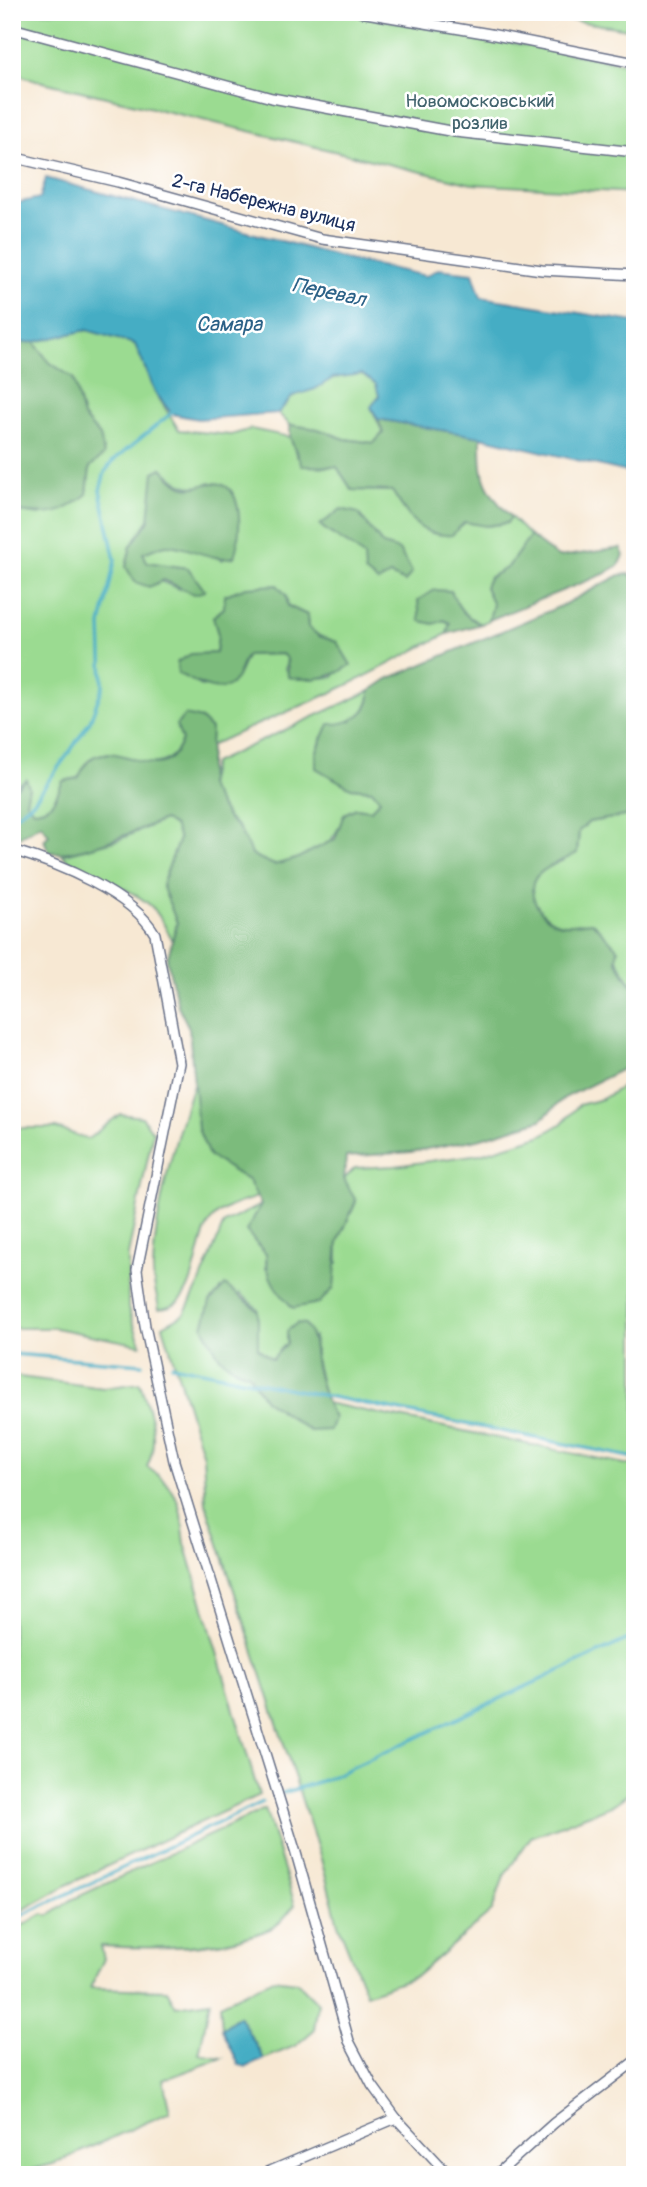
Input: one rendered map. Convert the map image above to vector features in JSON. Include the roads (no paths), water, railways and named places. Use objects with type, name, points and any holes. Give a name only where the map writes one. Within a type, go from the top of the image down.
[{"type":"street","points":[[360,12],[635,63]]},
{"type":"street","points":[[12,28],[272,98],[455,132],[635,152]]},
{"type":"street","name":"2-га Набережна вулиця","points":[[12,157],[118,182],[322,239],[541,270],[635,275]]},
{"type":"street","points":[[12,850],[123,899],[147,920],[155,934],[179,1063],[140,1244],[137,1270],[145,1326],[174,1461],[296,1853],[316,1934],[349,2041],[372,2085],[396,2118],[446,2171]]},
{"type":"street","points":[[496,2175],[554,2123],[635,2061]]},
{"type":"street","points":[[261,2175],[396,2118]]},
{"type":"street","points":[[427,2175],[446,2171]]},
{"type":"water","name":"Самара","points":[[46,178],[356,261],[426,276],[438,269],[473,273],[481,297],[635,322],[635,474],[481,437],[378,419],[371,407],[379,396],[376,384],[362,374],[333,378],[315,389],[293,396],[278,413],[198,419],[172,414],[155,392],[135,344],[87,330],[34,342],[12,343],[12,204],[40,198]]},
{"type":"water","points":[[239,2016],[264,2059],[247,2067],[239,2065],[222,2029]]},
{"type":"waterway","points":[[12,818],[33,802],[71,750],[90,721],[103,686],[101,625],[115,560],[100,490],[105,472],[113,461],[174,411]]},
{"type":"waterway","points":[[12,1354],[142,1364]]},
{"type":"waterway","points":[[172,1365],[635,1458]]},
{"type":"waterway","points":[[283,1793],[327,1779],[635,1636]]},
{"type":"waterway","points":[[12,1920],[263,1802]]},
{"type":"park label","name":"Новомосковський розлив","points":[[480,111]]},
{"type":"water label","name":"Перевал","points":[[329,292]]}]
